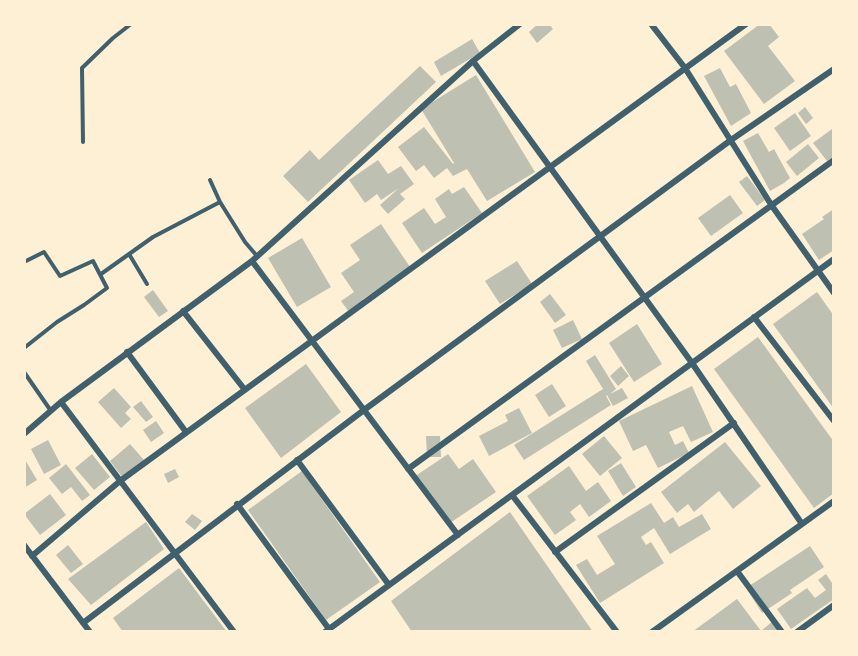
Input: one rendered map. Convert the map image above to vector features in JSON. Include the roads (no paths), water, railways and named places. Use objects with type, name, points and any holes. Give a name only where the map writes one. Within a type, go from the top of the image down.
[{"type":"street","points":[[24,434],[61,402],[254,259],[473,61],[520,24]]},
{"type":"street","points":[[651,24],[685,68],[771,206],[834,293]]},
{"type":"street","points":[[32,556],[120,481],[746,24]]},
{"type":"street","points":[[473,61],[692,363],[802,524]]},
{"type":"street","points":[[83,623],[237,504],[364,410],[731,140],[834,69]]},
{"type":"street","points":[[408,469],[834,160]]},
{"type":"street","points":[[254,259],[312,341],[458,535]]},
{"type":"street","points":[[237,504],[327,631],[834,259]]},
{"type":"street","points":[[183,311],[245,390]]},
{"type":"street","points":[[754,317],[834,421]]},
{"type":"street","points":[[127,352],[186,432]]},
{"type":"street","points":[[61,402],[234,632]]},
{"type":"street","points":[[555,552],[734,423]]},
{"type":"street","points":[[297,460],[389,585]]},
{"type":"street","points":[[512,495],[617,632]]},
{"type":"street","points":[[652,632],[834,501]]},
{"type":"street","points":[[24,545],[90,632]]},
{"type":"street","points":[[737,571],[782,632]]},
{"type":"street","points":[[796,632],[834,605]]},
{"type":"lane","points":[[83,142],[82,68],[131,24]]},
{"type":"lane","points":[[210,180],[220,202],[254,259]]},
{"type":"lane","points":[[100,274],[153,237],[220,202]]},
{"type":"lane","points":[[24,261],[44,252],[60,276],[93,261],[107,288],[24,348]]},
{"type":"lane","points":[[129,254],[147,284]]},
{"type":"lane","points":[[24,372],[51,411]]}]
